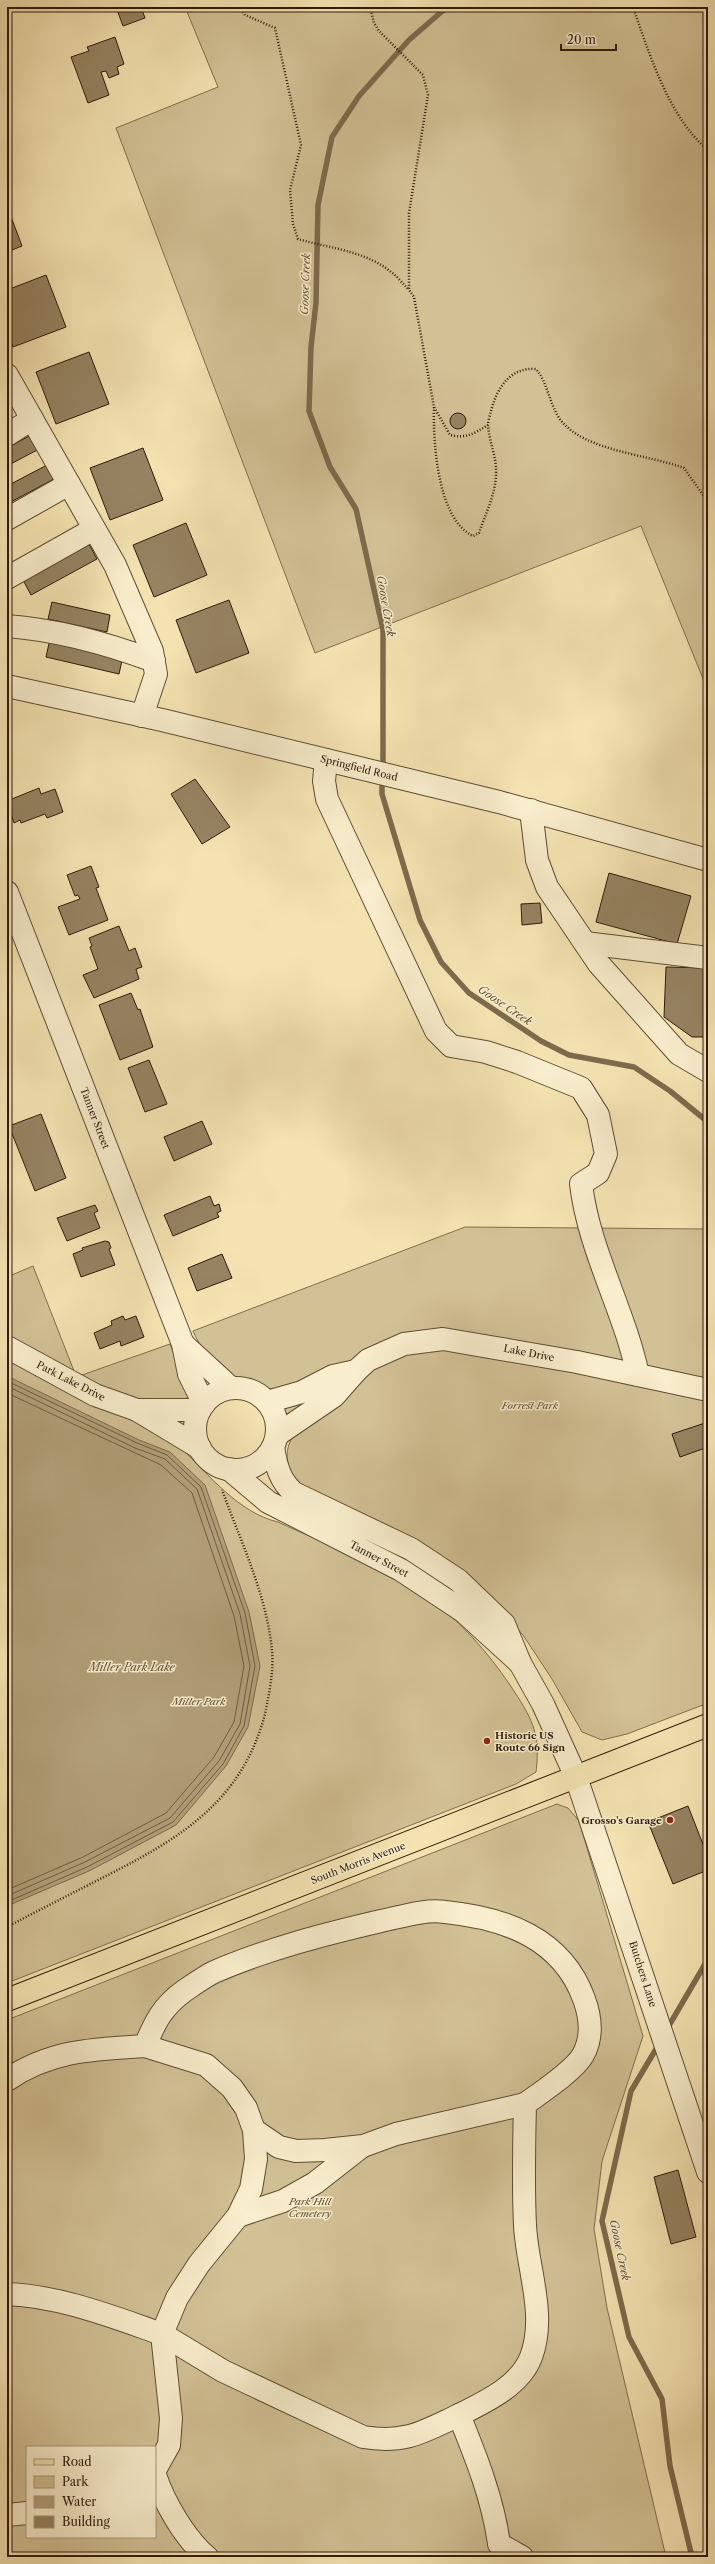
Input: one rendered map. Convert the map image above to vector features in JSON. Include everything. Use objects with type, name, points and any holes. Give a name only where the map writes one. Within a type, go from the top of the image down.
[{"type":"main road","name":"South Morris Avenue","points":[[7,2000],[708,1725]]},
{"type":"street","points":[[7,375],[115,565],[152,651],[156,674],[142,716]]},
{"type":"street","points":[[7,435],[32,419]]},
{"type":"street","points":[[7,519],[69,484]]},
{"type":"street","points":[[7,578],[94,529]]},
{"type":"street","points":[[7,626],[38,628],[111,645],[154,661]]},
{"type":"street","name":"Springfield Road","points":[[7,686],[142,716],[531,810],[708,860]]},
{"type":"street","points":[[326,760],[324,781],[327,799],[436,1031],[451,1046],[486,1052],[511,1060],[581,1088],[598,1115],[606,1154],[598,1173],[581,1184],[584,1212],[593,1245],[616,1301],[638,1375]]},
{"type":"street","points":[[531,810],[537,860],[547,887],[599,964],[679,1054],[708,1071]]},
{"type":"street","name":"Tanner Street","points":[[7,892],[183,1344],[189,1374],[202,1407]]},
{"type":"street","points":[[585,943],[708,958]]},
{"type":"street","name":"Lake Drive","points":[[275,1441],[334,1396],[368,1360],[398,1346],[422,1340],[443,1339],[480,1344],[708,1390]]},
{"type":"street","name":"Tanner Street","points":[[183,1344],[231,1388]]},
{"type":"street","name":"Park Lake Drive","points":[[7,1347],[95,1395],[137,1410],[200,1448]]},
{"type":"street","name":"Lake Drive","points":[[267,1402],[302,1392],[333,1376],[356,1371]]},
{"type":"street","points":[[231,1388],[245,1389],[257,1394],[267,1402],[276,1418],[275,1441],[265,1458],[255,1466],[242,1469],[225,1478],[200,1448],[195,1429],[202,1407],[211,1396],[231,1388]]},
{"type":"street","name":"Park Lake Drive","points":[[137,1410],[202,1407]]},
{"type":"street","name":"Tanner Street","points":[[275,1441],[276,1464],[284,1484],[294,1493],[411,1549],[458,1580],[504,1624],[520,1663],[543,1704],[576,1777]]},
{"type":"street","name":"Tanner Street","points":[[225,1478],[268,1502],[408,1574],[464,1611],[520,1663]]},
{"type":"street","name":"Butchers Lane","points":[[576,1777],[659,2021],[708,2172]]},
{"type":"street","points":[[145,2046],[160,2012],[183,1992],[213,1973],[263,1955],[346,1930],[411,1914],[443,1911],[486,1917],[521,1930],[561,1958],[578,1984],[588,2010],[591,2037],[582,2057],[557,2080],[525,2104],[396,2134],[363,2146],[296,2151],[279,2147],[254,2130]]},
{"type":"street","points":[[7,2080],[50,2057],[91,2049],[145,2046],[206,2065],[232,2088],[246,2108],[254,2130],[256,2159],[251,2189],[238,2216],[208,2253],[177,2298],[162,2334],[171,2418],[170,2445],[156,2468]]},
{"type":"street","points":[[7,2294],[20,2294],[86,2308],[162,2334],[223,2371],[363,2437],[382,2440],[406,2438],[483,2403],[514,2382],[531,2358],[539,2328],[525,2227],[525,2104]]},
{"type":"street","points":[[238,2216],[283,2201],[315,2183],[363,2146]]},
{"type":"street","points":[[459,2414],[485,2480],[496,2523],[496,2551],[522,2557]]},
{"type":"street","points":[[156,2478],[161,2493],[182,2530],[197,2549],[207,2557]]},
{"type":"street","points":[[7,2515],[26,2513]]},
{"type":"path","points":[[239,7],[245,15],[275,28],[301,145],[290,190],[293,224],[298,239],[306,242],[330,246],[372,261],[391,272],[414,297],[434,407],[433,438],[448,505],[458,525],[473,536],[479,533],[496,474],[488,425],[499,387],[516,372],[526,368],[536,369],[544,378],[554,407],[562,422],[574,432],[608,448],[684,468],[708,502]]},
{"type":"path","points":[[370,7],[374,23],[390,42],[411,61],[423,75],[428,95],[409,212],[409,290]]},
{"type":"path","points":[[633,7],[653,63],[669,95],[698,142],[708,150]]},
{"type":"path","points":[[434,407],[450,435],[459,437],[473,435],[488,425]]},
{"type":"path","points":[[7,1927],[161,1848],[195,1822],[225,1794],[242,1768],[261,1729],[269,1695],[272,1652],[264,1606],[225,1478]]},
{"type":"green space","points":[[185,7],[708,7],[708,691],[641,526],[315,653],[116,128],[218,87]]},
{"type":"green space","name":"Forrest Park","points":[[465,1227],[708,1229],[708,1703],[627,1734],[602,1740],[582,1732],[552,1679],[523,1635],[479,1588],[296,1483],[288,1463],[287,1450],[292,1437],[297,1430],[281,1405],[278,1390],[250,1383],[227,1372],[217,1365],[208,1355],[193,1331]]},
{"type":"green space","name":"Miller Park","points":[[33,1266],[74,1371],[82,1375],[170,1344],[188,1392],[181,1448],[225,1492],[250,1510],[374,1564],[410,1584],[451,1616],[482,1648],[501,1672],[524,1706],[536,1735],[537,1758],[536,1772],[516,1784],[7,1983],[7,1277]]},
{"type":"green space","name":"Park Hill Cemetery","points":[[557,1804],[568,1808],[579,1821],[643,2036],[602,2161],[594,2229],[607,2308],[666,2557],[7,2557],[7,2020]]},
{"type":"water","name":"Miller Park Lake","points":[[7,1376],[139,1440],[170,1452],[205,1485],[249,1612],[260,1666],[248,1727],[226,1766],[176,1825],[89,1871],[7,1906]]},
{"type":"building","points":[[116,7],[141,7],[145,18],[123,26]]},
{"type":"building","points":[[115,37],[124,64],[117,67],[119,74],[109,78],[106,71],[101,72],[109,95],[88,103],[71,57],[89,51],[87,47]]},
{"type":"building","points":[[7,206],[22,246],[7,252]]},
{"type":"building","points":[[46,275],[66,327],[13,347],[7,331],[7,290]]},
{"type":"building","points":[[89,352],[109,404],[56,424],[36,372]]},
{"type":"building","points":[[455,413],[461,413],[466,418],[464,427],[461,429],[455,429],[450,424],[450,418]]},
{"type":"building","points":[[31,435],[39,449],[7,466],[7,448]]},
{"type":"building","points":[[143,448],[163,500],[110,520],[90,468]]},
{"type":"building","points":[[47,465],[54,479],[7,504],[7,486]]},
{"type":"building","points":[[186,523],[207,575],[154,597],[133,545]]},
{"type":"building","points":[[89,544],[97,559],[31,595],[23,580]]},
{"type":"building","points":[[229,600],[249,653],[196,673],[176,620]]},
{"type":"building","points":[[52,602],[110,615],[107,632],[48,619]]},
{"type":"building","points":[[50,639],[123,656],[119,674],[46,657]]},
{"type":"building","points":[[195,779],[230,827],[202,844],[171,794]]},
{"type":"building","points":[[39,788],[41,794],[55,789],[63,812],[47,818],[45,814],[21,823],[20,820],[14,823],[7,801]]},
{"type":"building","points":[[91,866],[99,887],[96,888],[108,920],[69,935],[58,907],[80,899],[78,895],[75,896],[67,875]]},
{"type":"building","points":[[609,873],[691,896],[677,944],[596,922]]},
{"type":"building","points":[[540,903],[542,923],[522,925],[521,904]]},
{"type":"building","points":[[119,926],[129,951],[135,948],[142,967],[136,969],[139,979],[94,998],[83,975],[98,969],[90,947],[92,946],[89,938]]},
{"type":"building","points":[[666,967],[708,968],[708,1037],[692,1037],[664,1017]]},
{"type":"building","points":[[131,993],[138,1010],[140,1009],[153,1047],[120,1060],[99,1005]]},
{"type":"building","points":[[149,1060],[167,1104],[145,1112],[128,1068]]},
{"type":"building","points":[[41,1114],[66,1178],[35,1191],[9,1126]]},
{"type":"building","points":[[202,1121],[212,1144],[174,1161],[164,1137]]},
{"type":"building","points":[[210,1196],[214,1206],[219,1204],[221,1211],[217,1213],[219,1217],[173,1236],[164,1215]]},
{"type":"building","points":[[95,1205],[98,1211],[94,1213],[100,1228],[67,1241],[57,1218]]},
{"type":"building","points":[[105,1241],[109,1242],[111,1248],[109,1249],[115,1265],[81,1277],[73,1254],[83,1250],[82,1248]]},
{"type":"building","points":[[222,1254],[232,1278],[197,1291],[188,1268]]},
{"type":"building","points":[[123,1316],[125,1320],[136,1316],[144,1337],[121,1346],[120,1341],[100,1349],[94,1333],[112,1325],[111,1321]]},
{"type":"building","points":[[708,1422],[708,1447],[680,1457],[672,1434]]},
{"type":"building","points":[[688,1806],[708,1857],[708,1870],[673,1884],[648,1822]]},
{"type":"building","points":[[678,2170],[696,2237],[671,2244],[654,2177]]},
{"type":"waterway","name":"Goose Creek","points":[[383,768],[383,630],[356,509],[330,467],[309,411],[311,347],[316,303],[318,205],[332,137],[359,96],[409,40],[447,7]]},
{"type":"waterway","name":"Goose Creek","points":[[382,779],[382,794],[420,920],[441,962],[469,993],[541,1041],[569,1055],[634,1067],[670,1091],[708,1122]]},
{"type":"waterway","name":"Goose Creek","points":[[667,2029],[708,1959]]},
{"type":"waterway","name":"Goose Creek","points":[[659,2044],[631,2091],[602,2221],[629,2337],[662,2399],[670,2466],[692,2557]]},
{"type":"place","name":"Historic US Route 66 Sign","points":[[487,1741]]},
{"type":"place","name":"Grosso's Garage","points":[[670,1820]]}]
